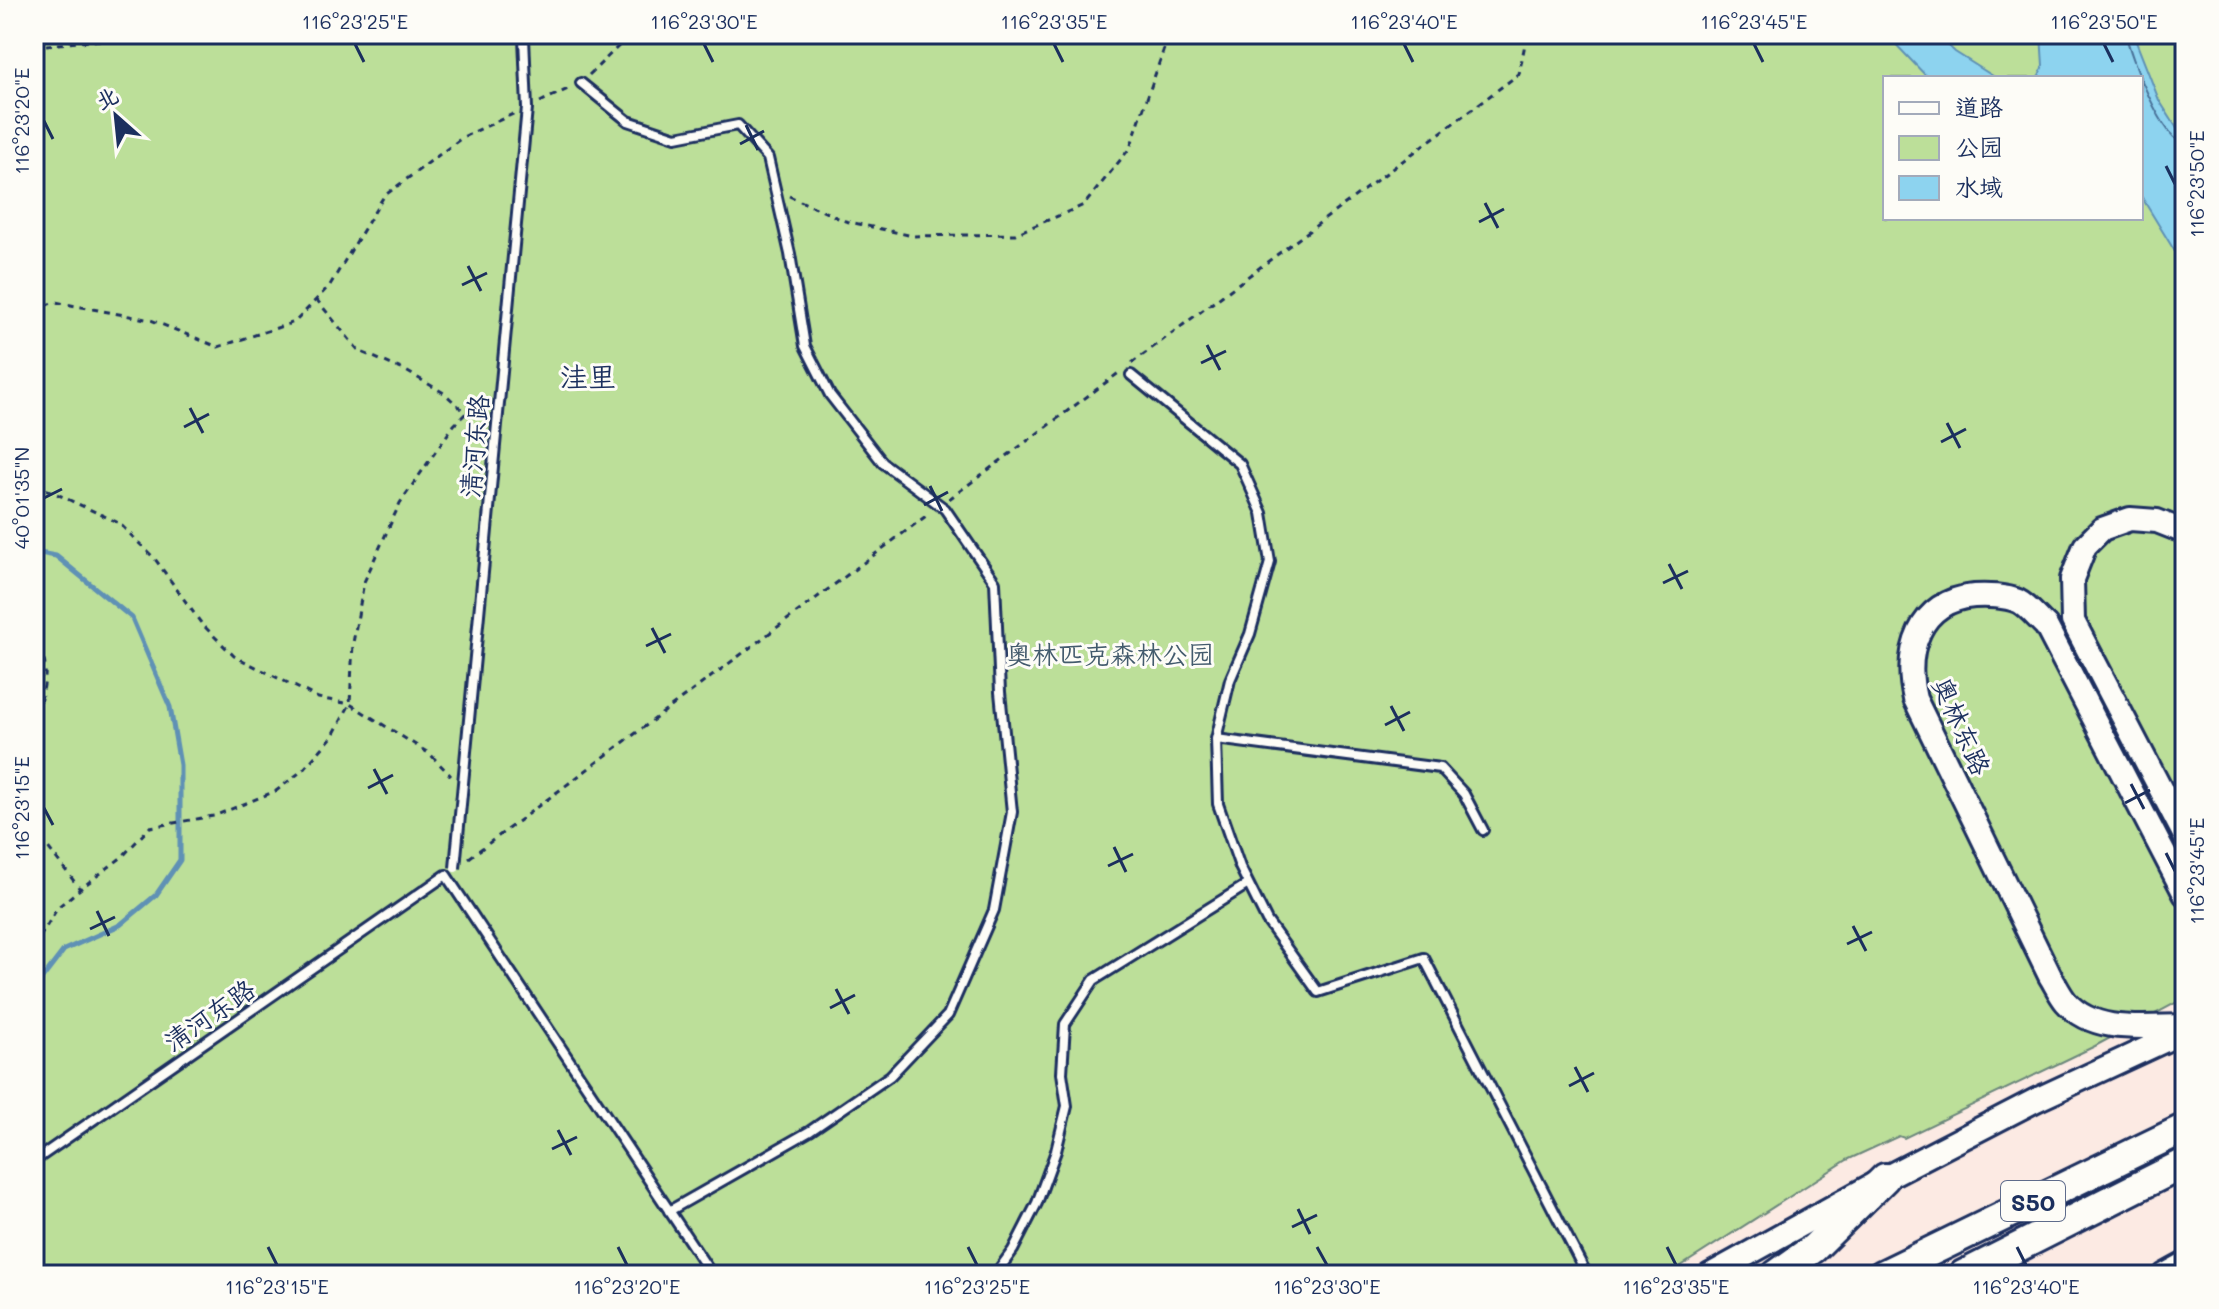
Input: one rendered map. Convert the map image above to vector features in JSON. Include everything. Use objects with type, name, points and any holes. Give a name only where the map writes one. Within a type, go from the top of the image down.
[{"type":"highway","name":"S50","points":[[1882,1275],[2185,1128]]},
{"type":"highway","name":"S50","points":[[1963,1275],[2185,1163]]},
{"type":"highway","points":[[1776,1275],[1814,1248],[1885,1178]]},
{"type":"main road","points":[[2185,532],[2157,521],[2130,519],[2102,529],[2085,546],[2072,579],[2073,621],[2185,836]]},
{"type":"main road","name":"奥林东路","points":[[2185,894],[2046,626],[2018,601],[1986,595],[1968,597],[1938,609],[1923,624],[1911,653],[1910,677],[1915,699],[2050,976],[2067,1004],[2092,1020],[2114,1027],[2185,1029]]},
{"type":"main road","points":[[1710,1275],[1885,1178],[2036,1100],[2185,1029]]},
{"type":"main road","points":[[2166,1275],[2185,1264]]},
{"type":"main road","points":[[2166,1275],[2185,1271]]},
{"type":"lane","name":"清河东路","points":[[455,868],[527,108],[522,36]]},
{"type":"lane","points":[[581,83],[628,121],[676,137],[738,125],[768,158],[790,254],[805,346],[823,383],[883,463],[940,506],[995,582],[1000,692],[1012,812],[994,910],[948,1015],[890,1076],[810,1131],[669,1211]]},
{"type":"lane","points":[[1131,375],[1240,464],[1262,513],[1270,562],[1250,634],[1230,680],[1216,739],[1218,804],[1248,884],[1267,921],[1318,992],[1424,958],[1587,1275]]},
{"type":"lane","points":[[1216,739],[1440,768],[1464,794],[1483,830]]},
{"type":"lane","points":[[446,875],[712,1275]]},
{"type":"lane","name":"清河东路","points":[[34,1161],[446,875]]},
{"type":"lane","points":[[995,1275],[1013,1250],[1037,1203],[1056,1151],[1067,1106],[1062,1073],[1065,1024],[1094,980],[1248,884]]},
{"type":"path","points":[[34,46],[171,34]]},
{"type":"path","points":[[34,309],[55,302],[151,320],[218,347],[295,322],[330,285],[384,196],[463,137],[581,83],[631,34]]},
{"type":"path","points":[[775,189],[845,221],[913,236],[1015,234],[1084,205],[1130,148],[1169,34]]},
{"type":"path","points":[[446,875],[1519,74],[1526,39],[1524,34]]},
{"type":"path","points":[[316,299],[359,351],[432,386],[466,413]]},
{"type":"path","points":[[34,947],[58,907],[122,857],[150,827],[214,816],[276,791],[303,770],[332,737],[350,704],[353,643],[364,582],[400,503],[454,425],[466,413],[498,406]]},
{"type":"path","points":[[34,489],[48,490],[119,523],[155,559],[201,623],[234,656],[318,698],[350,704],[430,754],[462,788]]},
{"type":"path","points":[[34,638],[46,662],[46,683],[34,721]]},
{"type":"path","points":[[34,829],[80,889]]},
{"type":"green space","name":"奥林匹克森林公园","points":[[34,34],[2185,34],[2185,998],[2095,1046],[1904,1138],[1899,1136],[1847,1160],[1667,1275],[34,1275]]},
{"type":"water","points":[[1886,34],[1936,34],[1955,52],[1993,76],[1926,76]]},
{"type":"water","points":[[2041,34],[2133,34],[2159,100],[2185,141],[2185,268],[2143,199],[2143,76],[2039,76],[2043,65]]},
{"type":"waterway","points":[[34,552],[56,556],[132,618],[170,707],[180,765],[180,860],[156,895],[120,925],[64,950],[41,980],[34,995]]},
{"type":"district","name":"洼里","points":[[588,376]]}]
